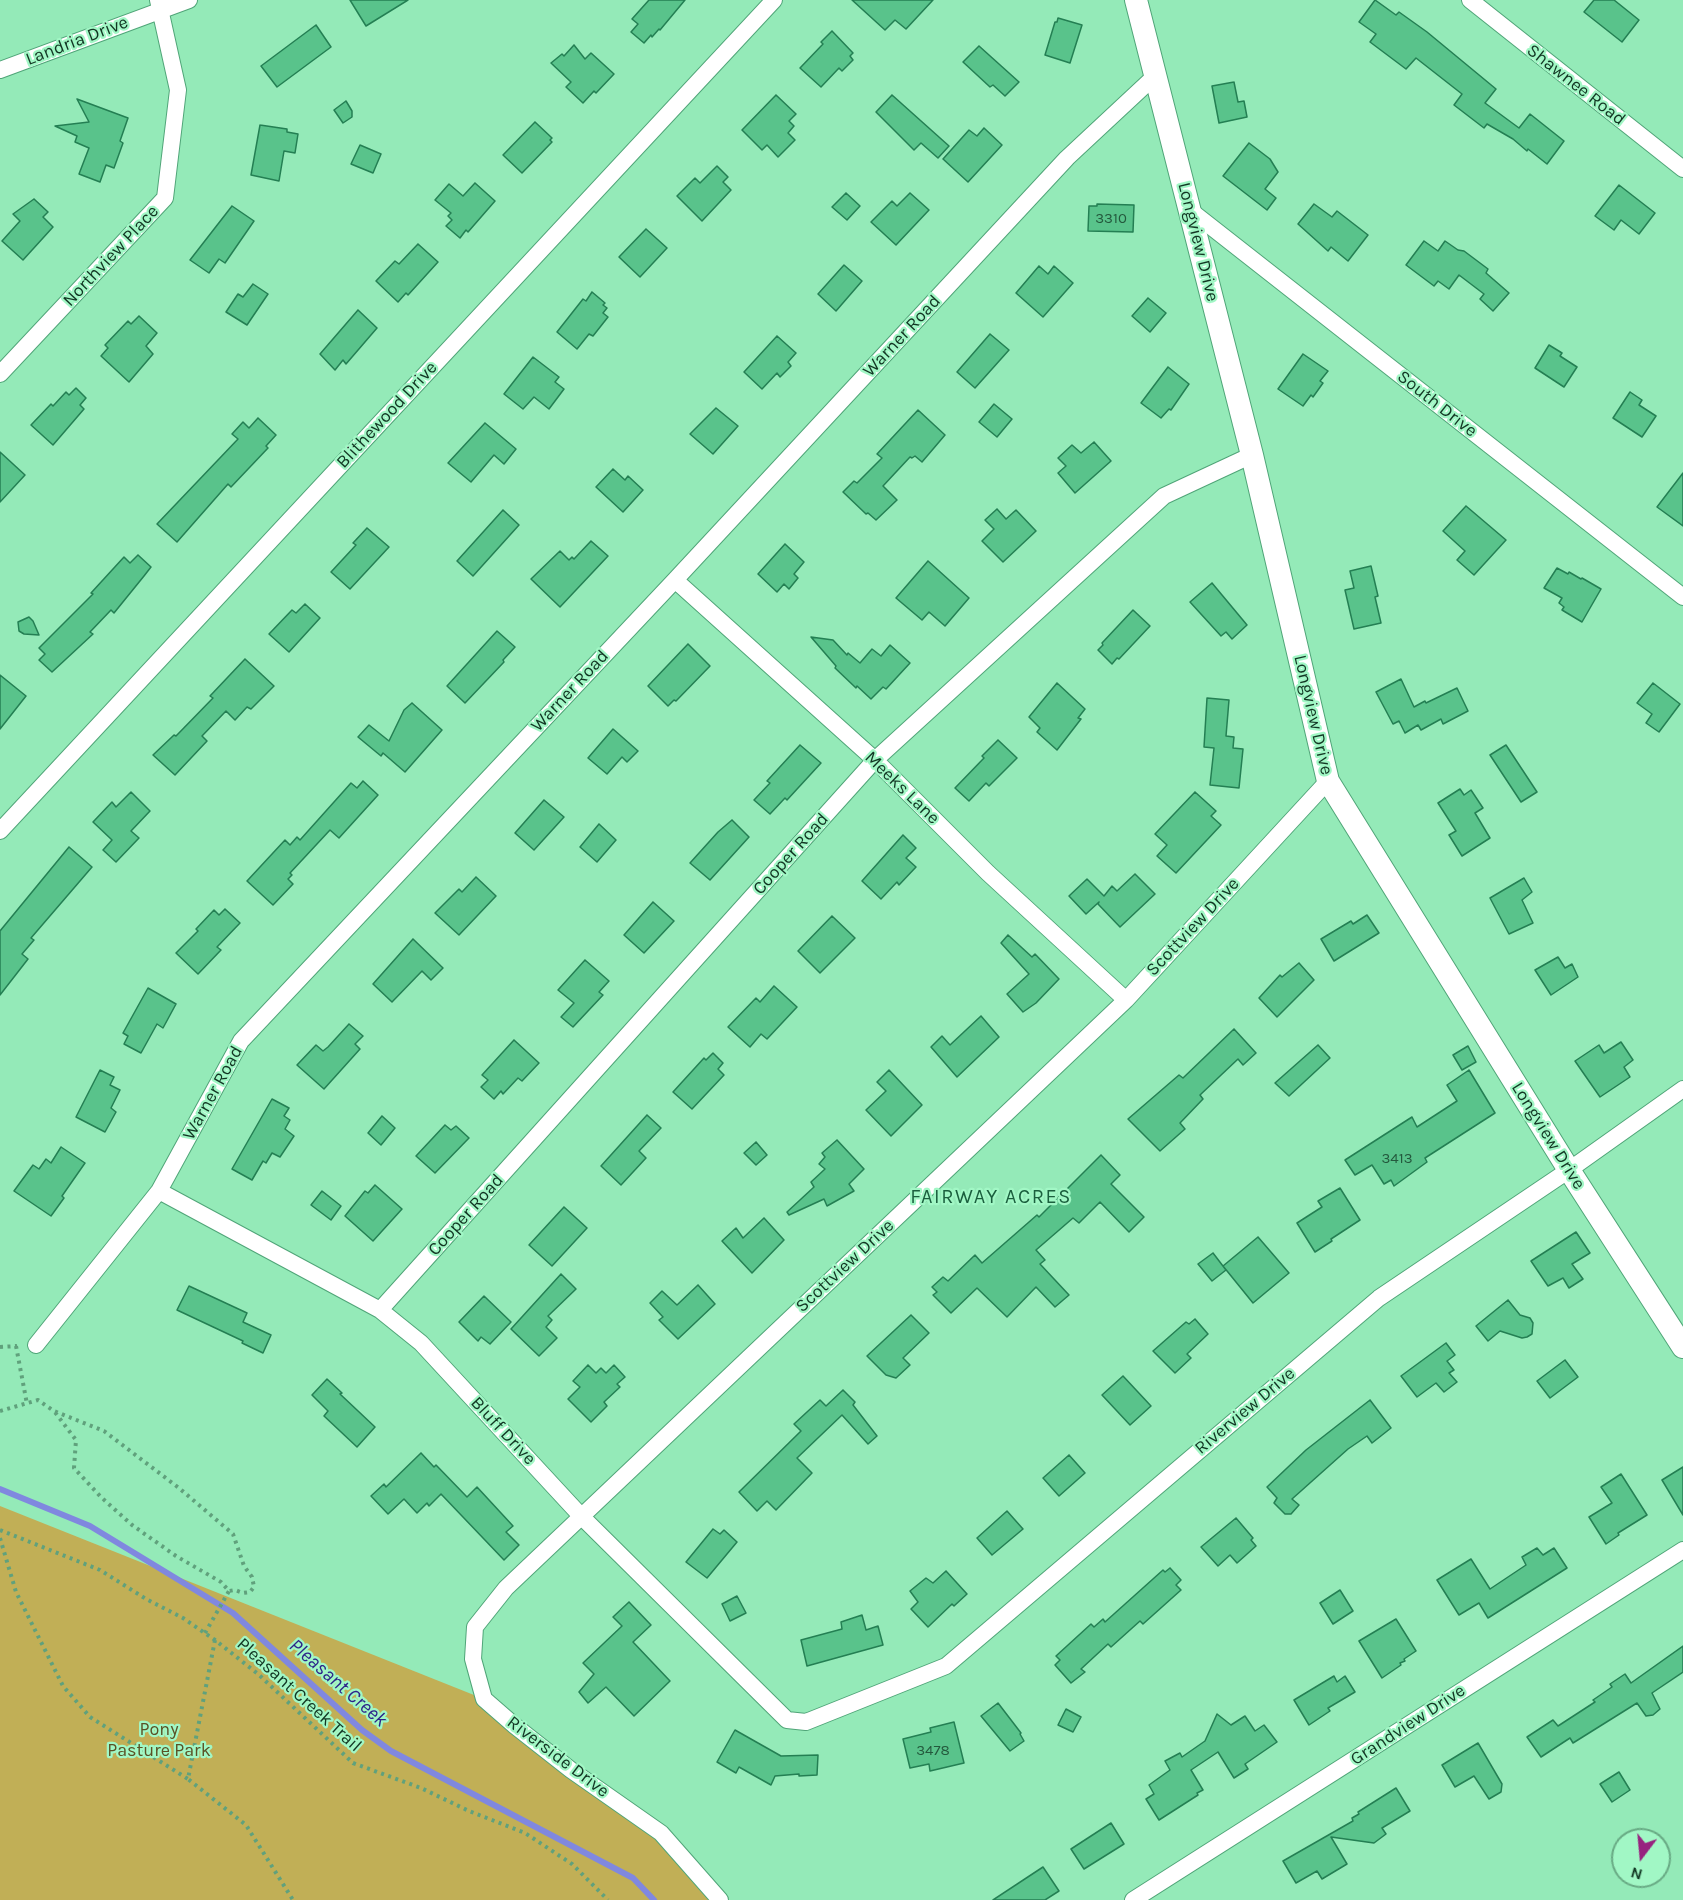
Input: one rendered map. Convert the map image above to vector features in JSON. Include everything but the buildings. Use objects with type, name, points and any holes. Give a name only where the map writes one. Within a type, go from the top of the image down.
[{"type":"street","name":"Landria Drive","points":[[0,70],[160,5],[189,0]]},
{"type":"street","name":"Blithewood Drive","points":[[0,831],[774,0]]},
{"type":"street","name":"Longview Drive","points":[[1136,0],[1252,455],[1328,781],[1569,1170],[1683,1347]]},
{"type":"street","name":"Shawnee Road","points":[[1470,0],[1683,169]]},
{"type":"street","name":"Northview Place","points":[[0,374],[165,198],[178,90],[160,5]]},
{"type":"street","name":"Warner Road","points":[[36,1345],[159,1191],[241,1041],[675,580],[1067,158],[1155,76]]},
{"type":"street","name":"South Drive","points":[[1191,211],[1683,597]]},
{"type":"street","name":"Cooper Road","points":[[380,1310],[875,760],[1164,496],[1252,455]]},
{"type":"street","name":"Meeks Lane","points":[[675,580],[875,760],[988,873],[1126,1000]]},
{"type":"street","name":"Scottview Drive","points":[[506,1588],[1126,1000],[1328,781]]},
{"type":"street","name":"Riverview Drive","points":[[806,1722],[946,1666],[1379,1298],[1569,1170],[1683,1089]]},
{"type":"street","name":"Bluff Drive","points":[[159,1191],[380,1310],[421,1343],[581,1516],[787,1720],[806,1722]]},
{"type":"street","name":"Grandview Drive","points":[[1133,1900],[1683,1550]]},
{"type":"street","name":"Riverside Drive","points":[[506,1588],[475,1627],[473,1659],[484,1698],[524,1734],[661,1833],[720,1900]]},
{"type":"path","points":[[16,1346],[27,1404]]},
{"type":"path","points":[[0,1411],[38,1400],[54,1412],[76,1440],[74,1468],[101,1497],[132,1525],[176,1556],[221,1582],[229,1591]]},
{"type":"path","points":[[54,1412],[104,1431],[179,1488],[233,1534],[244,1566],[252,1577],[254,1587],[250,1592],[229,1591],[205,1633]]},
{"type":"path","name":"Pleasant Creek Trail","points":[[0,1530],[100,1570],[146,1599],[183,1618],[215,1640],[274,1687],[353,1763],[420,1788],[469,1811],[525,1833],[572,1864],[608,1900]]},
{"type":"path","points":[[0,1538],[16,1592],[63,1686],[90,1717],[188,1779],[246,1825],[293,1900]]},
{"type":"path","points":[[188,1779],[215,1640]]},
{"type":"green space","name":"Pony Pasture Park","points":[[0,1506],[484,1699],[661,1833],[720,1900],[0,1900]]},
{"type":"waterway","name":"Pleasant Creek","points":[[0,1489],[90,1526],[233,1613],[362,1730],[391,1751],[633,1878],[654,1900]]},
{"type":"district","name":"FAIRWAY ACRES","points":[[991,1197]]}]
